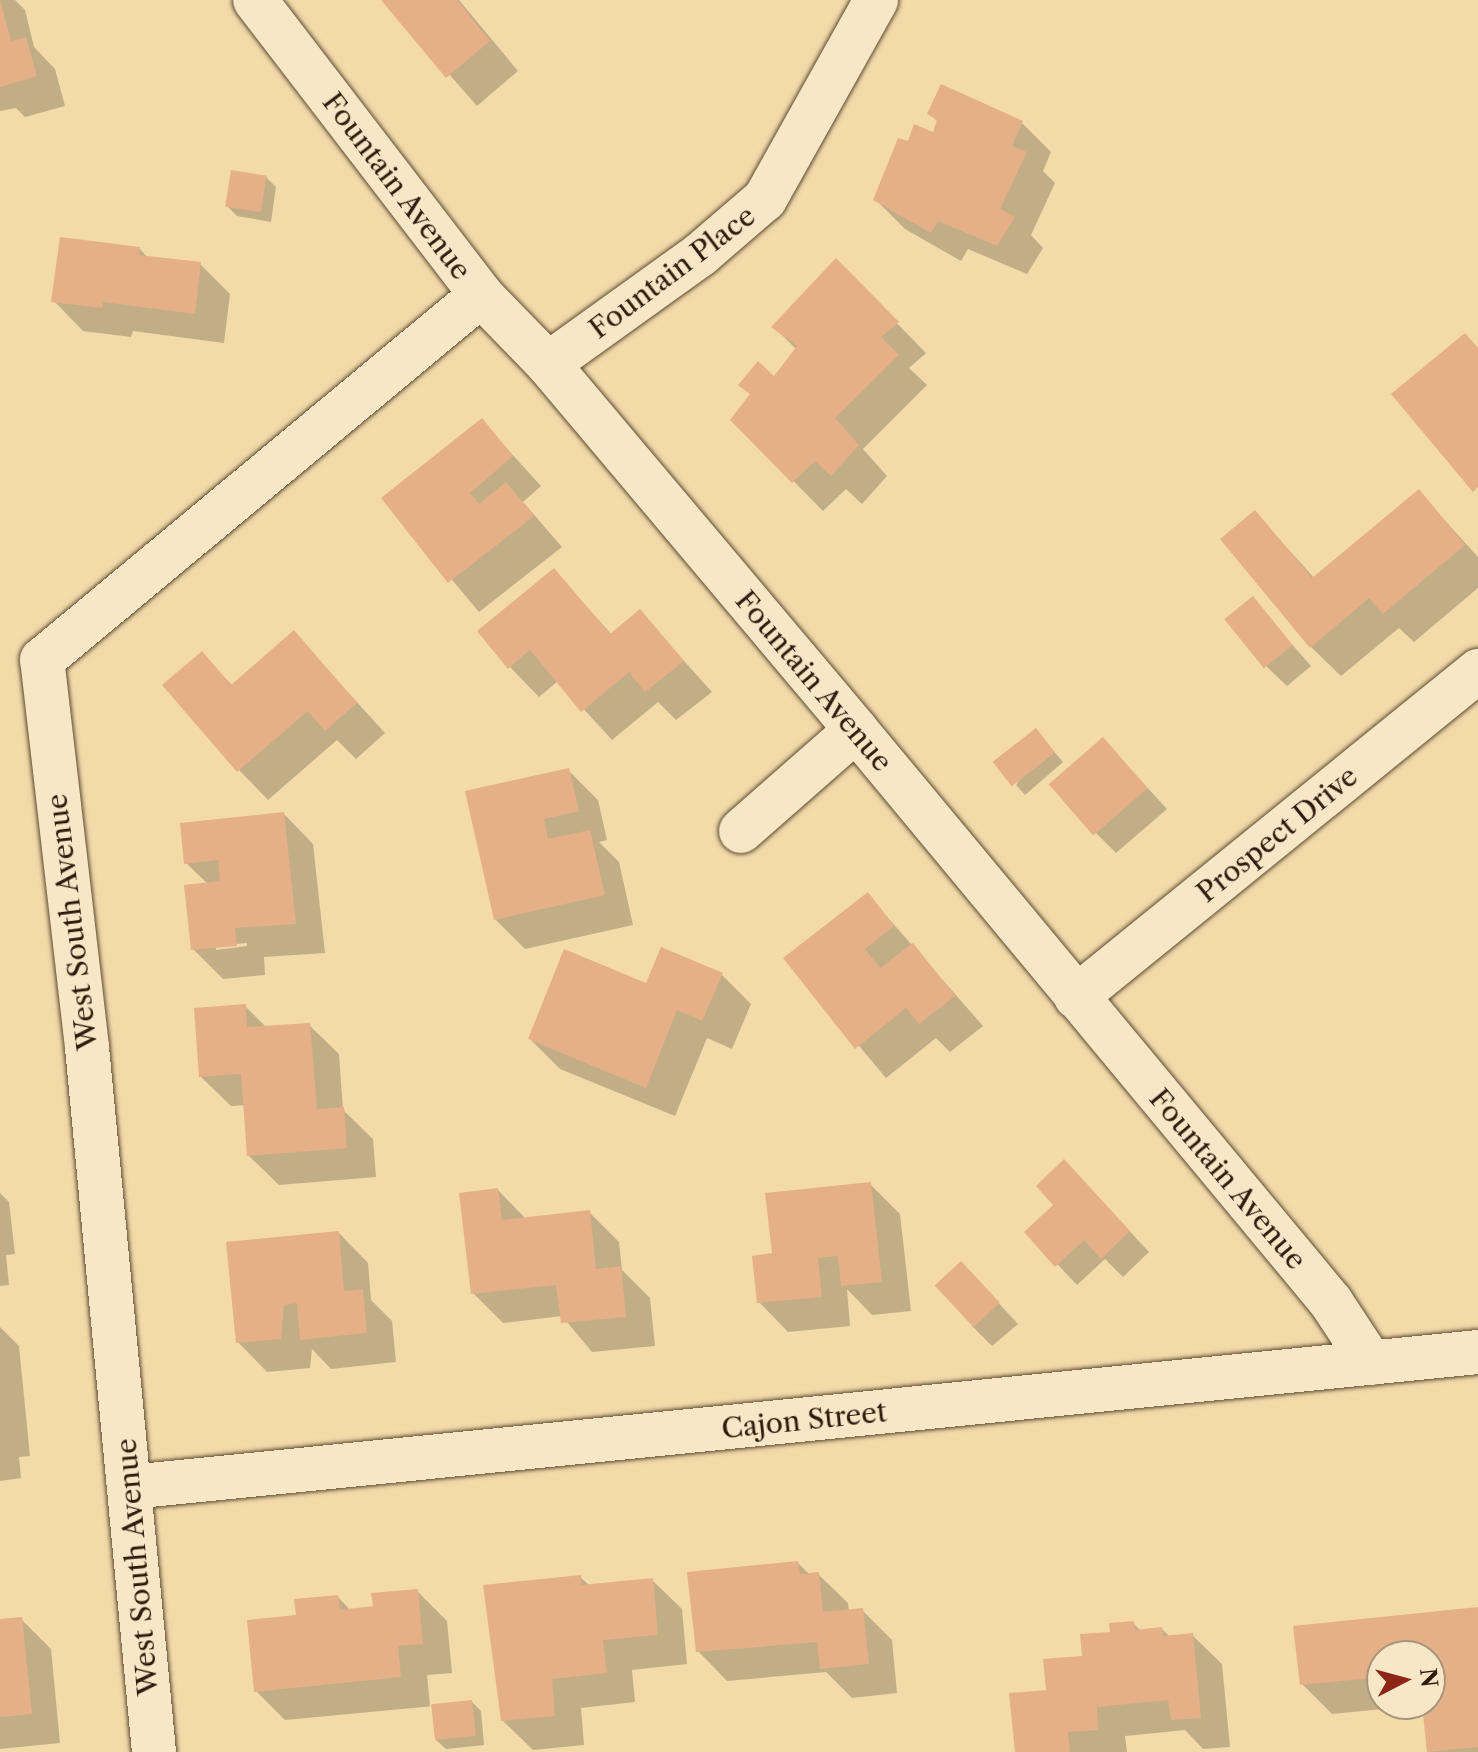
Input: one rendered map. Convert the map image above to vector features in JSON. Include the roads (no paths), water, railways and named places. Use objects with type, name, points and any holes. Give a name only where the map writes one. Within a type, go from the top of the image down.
[{"type":"street","name":"Fountain Avenue","points":[[255,0],[481,295],[548,364],[856,730],[1331,1302],[1371,1363]]},
{"type":"street","name":"Fountain Place","points":[[548,364],[713,246],[765,199],[876,0]]},
{"type":"street","name":"West South Avenue","points":[[154,1752],[130,1487],[42,660],[481,295]]},
{"type":"street","name":"Prospect Drive","points":[[1076,997],[1478,671]]},
{"type":"street","points":[[741,831],[856,730]]},
{"type":"street","name":"Cajon Street","points":[[130,1487],[1478,1352]]}]
